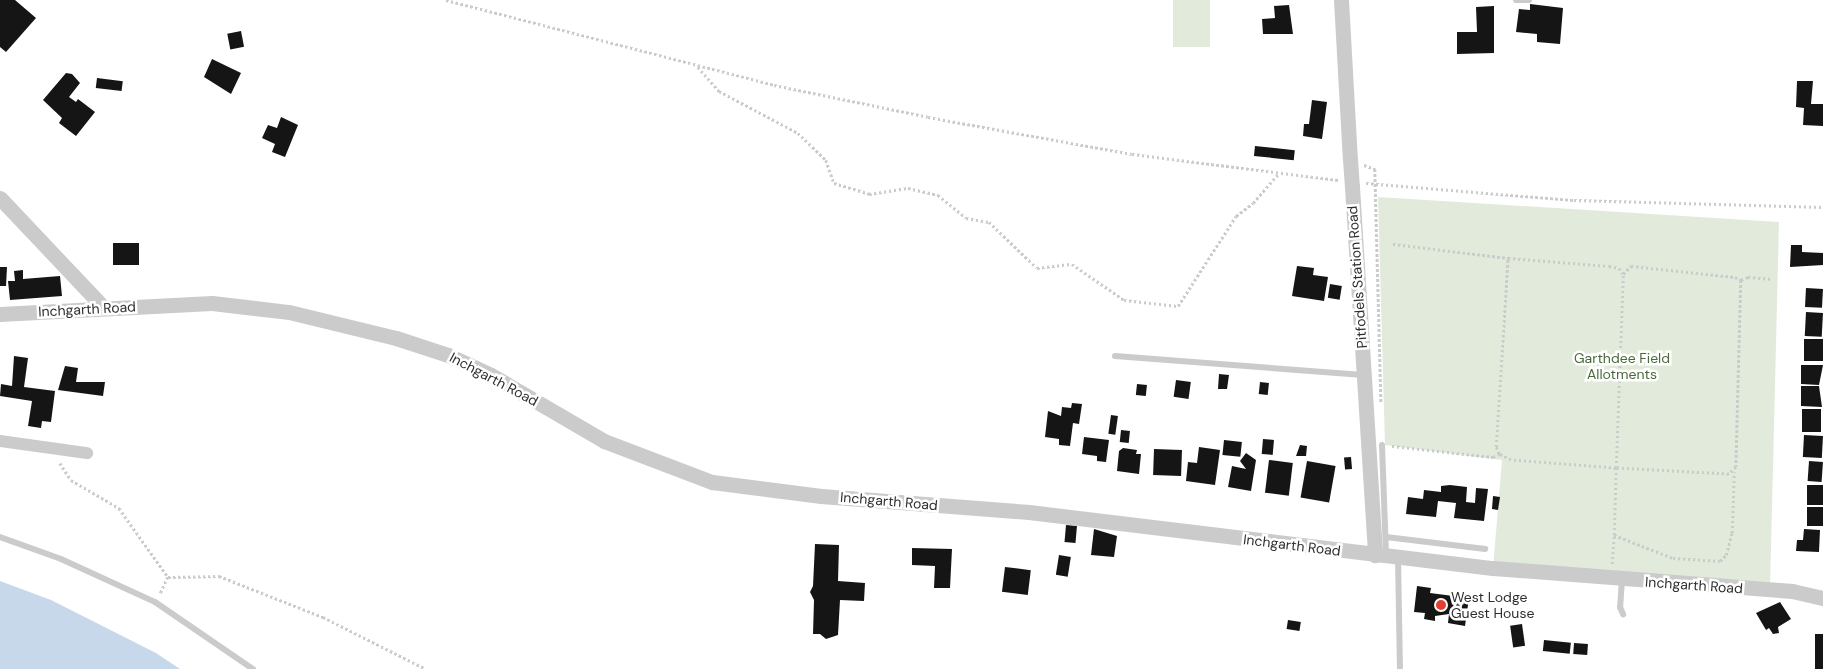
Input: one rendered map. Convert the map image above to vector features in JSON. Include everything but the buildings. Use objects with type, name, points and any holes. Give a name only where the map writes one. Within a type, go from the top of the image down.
[{"type":"street","name":"Pitfodels Station Road","points":[[1341,0],[1363,375],[1387,556]]},
{"type":"street","points":[[0,198],[103,308]]},
{"type":"street","name":"Inchgarth Road","points":[[0,314],[212,303],[289,312],[396,338],[448,354],[491,374],[604,441],[712,482],[821,496],[1029,512],[1387,556],[1616,579],[1817,596]]},
{"type":"street","points":[[0,441],[87,453]]},
{"type":"lane","points":[[1516,0],[1529,0]]},
{"type":"lane","points":[[1115,356],[1363,375]]},
{"type":"lane","points":[[1382,445],[1387,556],[1400,669]]},
{"type":"lane","points":[[0,537],[61,559],[156,602],[252,669]]},
{"type":"lane","points":[[1386,537],[1485,549]]},
{"type":"lane","points":[[1616,579],[1620,607],[1623,614]]},
{"type":"path","points":[[446,0],[774,85],[1037,138],[1352,184],[1375,184],[1594,201],[1823,207]]},
{"type":"path","points":[[697,66],[718,91],[798,133],[826,160],[834,183],[870,194],[908,188],[938,195],[966,218],[989,222],[1037,268],[1072,264],[1124,300],[1178,306],[1236,216],[1253,203],[1278,174]]},
{"type":"path","points":[[1350,159],[1374,169],[1381,406]]},
{"type":"path","points":[[1393,244],[1508,258],[1620,268],[1623,274],[1614,535],[1616,579]]},
{"type":"path","points":[[1508,258],[1496,447],[1499,454],[1510,460],[1616,468],[1734,472]]},
{"type":"path","points":[[1623,274],[1631,266],[1734,276],[1741,280]]},
{"type":"path","points":[[1741,280],[1748,277],[1772,279]]},
{"type":"path","points":[[1614,535],[1673,558],[1720,561],[1726,555],[1732,533],[1741,280]]},
{"type":"path","points":[[1382,445],[1493,457],[1499,454]]},
{"type":"path","points":[[55,449],[71,480],[119,508],[168,577]]},
{"type":"path","points":[[168,577],[219,576],[324,617],[426,669]]},
{"type":"path","points":[[156,602],[168,577]]},
{"type":"green space","points":[[1173,0],[1210,0],[1210,47],[1173,47]]},
{"type":"green space","name":"Garthdee Field Allotments","points":[[1378,197],[1779,222],[1770,590],[1493,568],[1502,460],[1385,445]]},
{"type":"water","points":[[0,581],[51,600],[156,653],[180,669],[0,669]]},
{"type":"place","name":"West Lodge Guest House","points":[[1441,605]]}]
